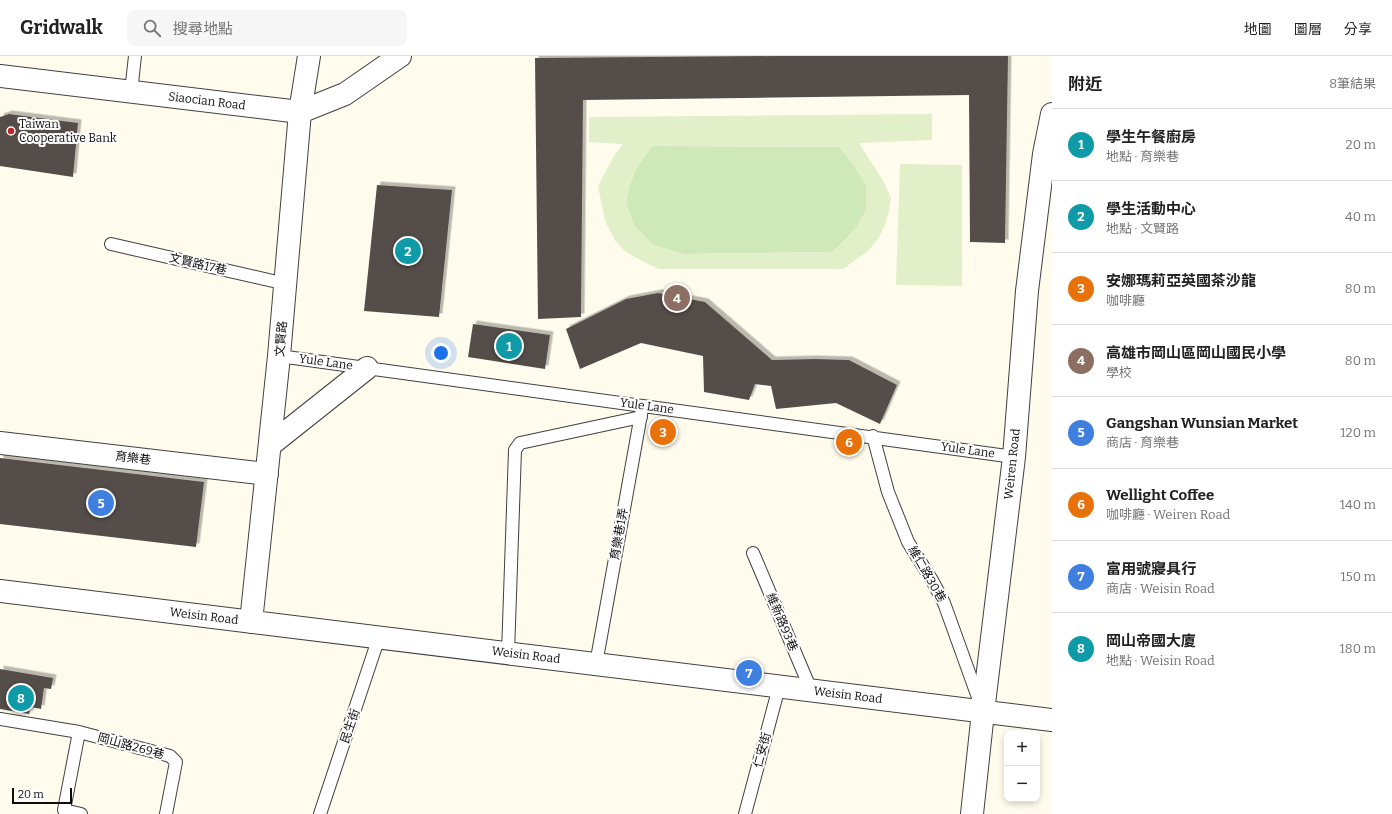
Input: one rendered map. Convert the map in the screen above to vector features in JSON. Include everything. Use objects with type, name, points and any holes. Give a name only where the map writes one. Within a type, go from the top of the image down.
[{"type":"street","name":"文賢路","points":[[250,622],[279,356],[300,112],[309,56]]},
{"type":"street","name":"Siaocian Road","points":[[0,76],[300,112],[346,94],[400,56]]},
{"type":"street","name":"Weiren Road","points":[[972,814],[1014,457],[1027,291],[1044,154],[1052,114]]},
{"type":"street","points":[[270,445],[367,368]]},
{"type":"street","name":"育樂巷","points":[[0,443],[266,474]]},
{"type":"street","name":"Weisin Road","points":[[0,591],[1052,720]]},
{"type":"lane","points":[[131,92],[135,56]]},
{"type":"lane","name":"文賢路17巷","points":[[111,244],[286,284]]},
{"type":"lane","name":"Yule Lane","points":[[279,356],[367,368],[642,411],[873,436],[1014,457]]},
{"type":"lane","points":[[508,653],[515,450],[520,443],[642,411]]},
{"type":"lane","name":"育樂巷1弄","points":[[596,664],[642,411]]},
{"type":"lane","name":"維仁路30巷","points":[[873,436],[888,492],[908,542],[933,582],[944,603],[983,712]]},
{"type":"lane","name":"維新路93巷","points":[[753,553],[812,690]]},
{"type":"lane","name":"民生街","points":[[320,814],[380,637]]},
{"type":"lane","name":"仁安街","points":[[745,814],[780,687]]},
{"type":"lane","name":"岡山路269巷","points":[[0,719],[79,732],[170,756],[176,762],[166,814]]},
{"type":"lane","points":[[79,732],[64,810],[81,814]]},
{"type":"green space","points":[[932,114],[932,140],[859,143],[884,182],[891,198],[885,225],[878,239],[868,251],[843,269],[659,269],[626,252],[616,242],[605,221],[598,186],[615,154],[623,144],[589,142],[589,117]],"holes":[[[652,146],[839,147],[854,165],[866,185],[866,210],[857,227],[833,252],[683,254],[653,245],[634,226],[626,203],[629,187],[636,168]]]},
{"type":"green space","points":[[652,146],[839,147],[854,165],[866,185],[866,210],[857,227],[833,252],[683,254],[653,245],[634,226],[626,203],[629,187],[636,168]]},
{"type":"green space","points":[[900,164],[962,165],[962,286],[896,285]]},
{"type":"building","points":[[1008,56],[1005,243],[970,242],[969,95],[583,100],[581,317],[538,319],[535,58]]},
{"type":"building","points":[[9,114],[78,123],[73,177],[0,166],[0,117]]},
{"type":"building","points":[[377,185],[452,190],[439,317],[364,311]]},
{"type":"building","points":[[658,293],[705,302],[772,360],[849,360],[897,385],[880,424],[836,403],[776,409],[771,386],[755,384],[749,400],[704,392],[703,356],[641,343],[580,369],[566,329],[626,299]]},
{"type":"building","points":[[473,324],[550,335],[545,369],[468,357]]},
{"type":"building","points":[[0,458],[204,482],[196,547],[0,524]]},
{"type":"building","points":[[0,669],[53,678],[51,689],[44,688],[41,709],[31,707],[29,714],[0,709]]},
{"type":"place","name":"Taiwan Cooperative Bank","points":[[11,131]]},
{"type":"place","name":"學生活動中心","points":[[408,251]]},
{"type":"place","name":"高雄市岡山區岡山國民小學","points":[[677,298]]},
{"type":"place","name":"學生午餐廚房","points":[[509,346]]},
{"type":"place","name":"安娜瑪莉亞英國茶沙龍","points":[[663,432]]},
{"type":"place","name":"Wellight Coffee","points":[[849,442]]},
{"type":"place","name":"Gangshan Wunsian Market","points":[[101,503]]},
{"type":"place","name":"富用號寢具行","points":[[749,673]]},
{"type":"place","name":"岡山帝國大廈","points":[[21,698]]}]
